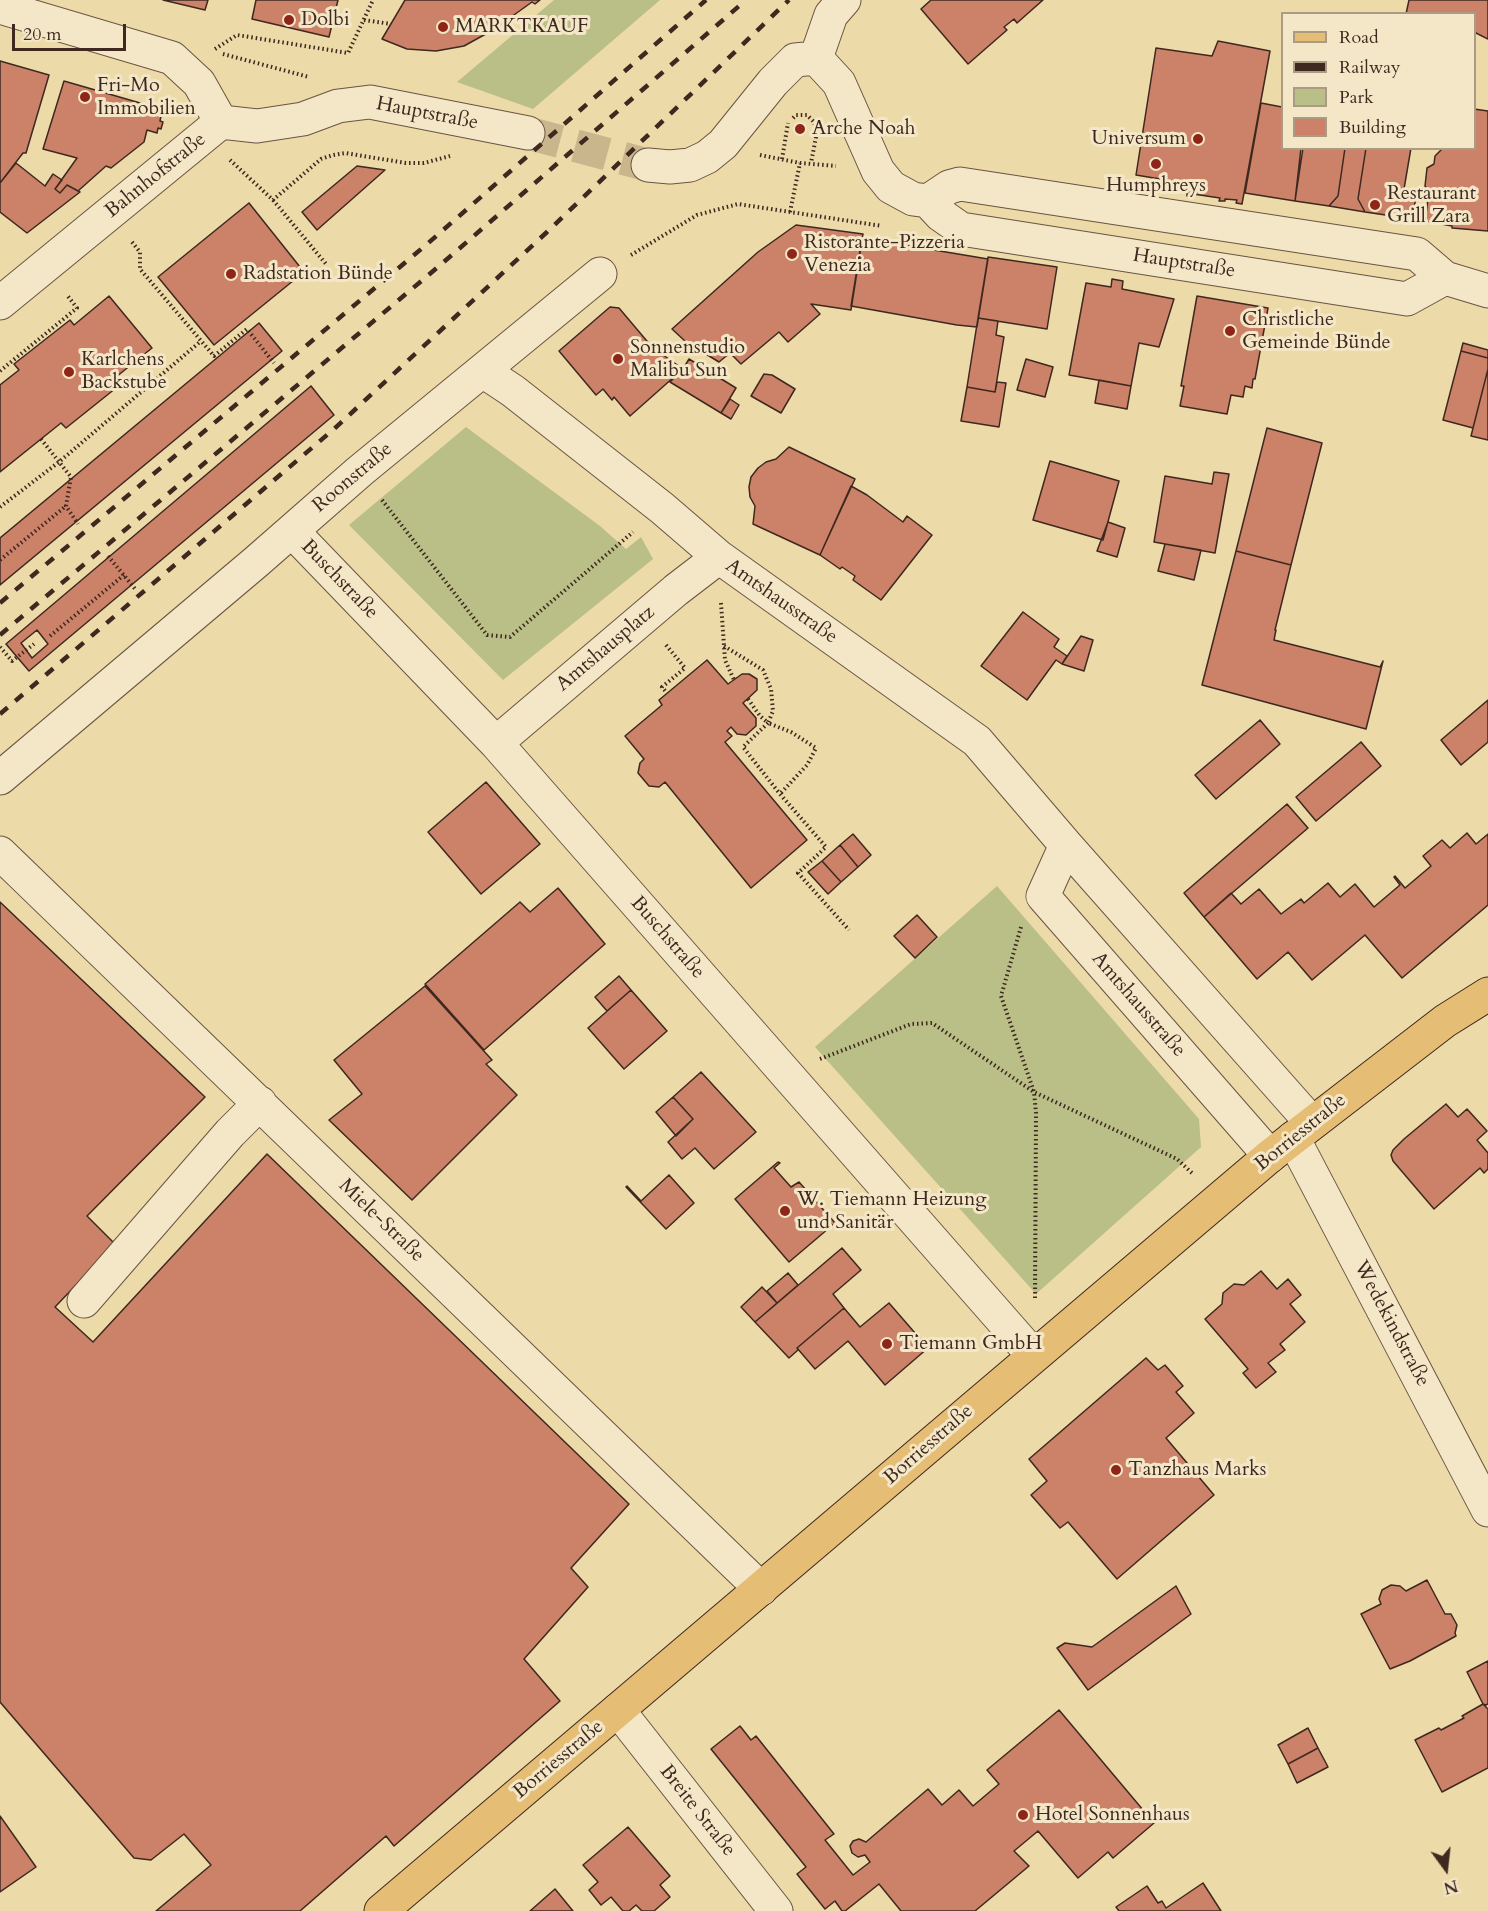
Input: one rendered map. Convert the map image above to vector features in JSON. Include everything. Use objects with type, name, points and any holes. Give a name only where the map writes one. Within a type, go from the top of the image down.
[{"type":"main road","name":"Borriesstraße","points":[[381,1911],[1033,1355],[1292,1139],[1445,1021],[1488,994]]},
{"type":"street","points":[[648,165],[670,167],[690,165],[707,157],[723,144],[773,82],[795,60],[816,58],[831,15],[844,0]]},
{"type":"street","name":"Bahnhofstraße","points":[[0,6],[172,58],[199,82],[213,129],[0,303]]},
{"type":"street","name":"Hauptstraße","points":[[816,58],[839,83],[878,171],[891,187],[913,200],[928,201],[941,215],[961,229],[1407,299],[1445,278]]},
{"type":"street","name":"Hauptstraße","points":[[213,129],[257,126],[303,119],[338,106],[370,102],[528,133]]},
{"type":"street","points":[[928,201],[950,187],[960,184],[1417,254],[1445,278],[1488,291]]},
{"type":"street","name":"Roonstraße","points":[[0,778],[360,471],[600,274]]},
{"type":"street","name":"Amtshausstraße","points":[[483,371],[513,391],[662,508],[719,557],[977,741],[1066,845],[1292,1139]]},
{"type":"street","name":"Buschstraße","points":[[291,531],[496,743],[1033,1355]]},
{"type":"street","name":"Amtshausplatz","points":[[496,743],[676,590],[719,557]]},
{"type":"street","points":[[1043,896],[1066,845]]},
{"type":"street","name":"Miele-Straße","points":[[0,853],[760,1589]]},
{"type":"street","name":"Amtshausstraße","points":[[1043,896],[1292,1139]]},
{"type":"street","points":[[84,1301],[230,1133],[260,1103]]},
{"type":"street","name":"Wedekindstraße","points":[[1292,1139],[1488,1510]]},
{"type":"street","name":"Breite Straße","points":[[618,1710],[776,1911]]},
{"type":"path","points":[[212,51],[237,35],[348,53],[373,0]]},
{"type":"path","points":[[364,20],[391,24]]},
{"type":"path","points":[[278,69],[310,77]]},
{"type":"path","points":[[782,159],[788,122],[796,115],[807,115],[814,122],[817,132],[811,164]]},
{"type":"path","points":[[213,129],[326,264]]},
{"type":"path","points":[[273,200],[321,159],[333,154],[345,153],[406,163],[424,163],[446,157]]},
{"type":"path","points":[[761,155],[833,166]]},
{"type":"path","points":[[790,212],[800,162]]},
{"type":"path","points":[[600,274],[697,215],[738,204],[860,222]]},
{"type":"path","points":[[110,214],[140,252],[140,269],[214,356],[247,329],[274,363]]},
{"type":"path","points":[[0,371],[77,308]]},
{"type":"path","points":[[0,507],[59,462],[201,341]]},
{"type":"path","points":[[0,560],[66,506],[71,477],[41,439]]},
{"type":"path","points":[[360,471],[487,634],[510,637],[662,508]]},
{"type":"path","points":[[66,506],[78,524]]},
{"type":"path","points":[[108,556],[136,590]]},
{"type":"path","points":[[719,557],[725,660],[734,680]]},
{"type":"path","points":[[50,636],[124,575]]},
{"type":"path","points":[[0,647],[12,662],[34,644]]},
{"type":"path","points":[[724,646],[763,670],[771,689],[773,711],[768,723],[743,747],[826,847],[798,873],[849,930]]},
{"type":"path","points":[[667,693],[662,687],[685,668]]},
{"type":"path","points":[[748,699],[768,723],[791,732],[816,748],[807,765],[780,794]]},
{"type":"path","points":[[1033,1355],[1036,1285],[1036,1113],[1034,1092],[1001,996],[1022,925],[1043,896]]},
{"type":"path","points":[[784,1072],[910,1024],[932,1023],[1034,1092],[1177,1159],[1220,1199]]},
{"type":"green space","points":[[554,0],[660,0],[533,109],[457,82]]},
{"type":"green space","points":[[466,427],[600,526],[626,549],[641,537],[653,559],[503,680],[349,525]]},
{"type":"green space","points":[[997,886],[1199,1119],[1201,1147],[1036,1294],[815,1047]]},
{"type":"building","points":[[163,0],[208,0],[205,10]]},
{"type":"building","points":[[256,0],[338,0],[329,37],[252,19]]},
{"type":"building","name":"MARKTKAUF","points":[[405,0],[540,0],[535,4],[532,2],[493,30],[464,46],[436,51],[407,49],[382,39]]},
{"type":"building","points":[[931,0],[1043,0],[1017,23],[1014,19],[1004,27],[1007,30],[968,64],[921,9]]},
{"type":"building","points":[[1409,0],[1488,0],[1488,39],[1476,33],[1476,12],[1406,12]]},
{"type":"building","name":"Universum","points":[[1218,41],[1270,51],[1242,204],[1236,203],[1237,200],[1219,201],[1220,198],[1193,194],[1193,196],[1187,196],[1187,193],[1176,191],[1176,193],[1170,193],[1172,181],[1136,175],[1156,48],[1212,56]]},
{"type":"building","points":[[0,61],[49,75],[26,153],[23,153],[0,183]]},
{"type":"building","points":[[64,81],[154,107],[152,113],[161,116],[160,121],[163,122],[157,133],[147,130],[144,142],[111,168],[106,166],[78,191],[67,185],[60,193],[55,189],[77,158],[43,149]]},
{"type":"building","points":[[1261,103],[1281,107],[1281,150],[1301,150],[1295,201],[1245,193]]},
{"type":"building","points":[[1476,109],[1488,111],[1488,231],[1452,228],[1452,226],[1425,221],[1429,192],[1425,186],[1427,168],[1434,164],[1435,156],[1441,150],[1476,150]]},
{"type":"building","points":[[1303,150],[1345,150],[1338,196],[1329,206],[1295,201]]},
{"type":"building","points":[[1345,150],[1366,150],[1358,199],[1365,212],[1329,206],[1338,196]]},
{"type":"building","points":[[1366,150],[1411,150],[1404,189],[1412,191],[1416,197],[1413,214],[1406,218],[1365,212],[1358,199]]},
{"type":"building","points":[[16,163],[45,186],[53,174],[62,180],[55,189],[60,193],[67,185],[80,192],[27,233],[0,212],[0,183]]},
{"type":"building","points":[[357,166],[385,170],[317,230],[302,212]]},
{"type":"building","name":"Radstation Bünde","points":[[249,203],[304,272],[214,345],[158,277]]},
{"type":"building","points":[[796,225],[863,234],[851,310],[811,304],[820,314],[788,342],[779,332],[741,364],[730,353],[719,362],[686,342],[672,329],[758,252]]},
{"type":"building","points":[[862,238],[988,259],[977,327],[851,306]]},
{"type":"building","points":[[988,257],[1057,267],[1047,329],[978,318]]},
{"type":"building","points":[[1112,279],[1123,281],[1122,289],[1174,299],[1159,347],[1139,343],[1131,386],[1069,375],[1086,283],[1111,287]]},
{"type":"building","points":[[109,296],[152,348],[116,377],[121,384],[66,428],[61,423],[0,472],[0,385],[19,370],[14,364],[70,320],[74,325]]},
{"type":"building","points":[[1197,296],[1268,308],[1252,388],[1245,386],[1243,397],[1231,395],[1227,414],[1180,406],[1184,386],[1181,386]]},
{"type":"building","points":[[610,307],[619,308],[657,353],[659,352],[683,369],[630,416],[614,397],[612,400],[603,389],[596,395],[559,351]]},
{"type":"building","points":[[978,318],[998,321],[996,335],[1004,337],[995,392],[967,387]]},
{"type":"building","points":[[259,323],[282,351],[0,585],[0,538]]},
{"type":"building","points":[[1463,343],[1488,350],[1488,358],[1461,351]]},
{"type":"building","points":[[1461,351],[1488,358],[1488,369],[1473,428],[1443,420]]},
{"type":"building","points":[[689,359],[736,388],[721,413],[670,382]]},
{"type":"building","points":[[1026,359],[1053,367],[1045,397],[1017,390]]},
{"type":"building","points":[[1488,369],[1488,440],[1471,436]]},
{"type":"building","points":[[764,374],[772,375],[795,389],[781,413],[751,396]]},
{"type":"building","points":[[1099,380],[1131,386],[1127,409],[1095,403]]},
{"type":"building","points":[[997,382],[1006,383],[999,427],[961,421],[967,387],[995,392]]},
{"type":"building","points":[[311,386],[334,415],[29,671],[6,644]]},
{"type":"building","points":[[730,399],[739,405],[731,419],[721,413]]},
{"type":"building","points":[[1267,428],[1322,443],[1291,565],[1236,551]]},
{"type":"building","points":[[789,447],[855,479],[820,555],[753,524],[755,506],[750,497],[751,477],[758,468],[776,459]]},
{"type":"building","points":[[1050,461],[1119,481],[1103,540],[1033,520]]},
{"type":"building","points":[[1214,472],[1229,474],[1215,553],[1154,542],[1165,476],[1212,484]]},
{"type":"building","points":[[851,486],[903,522],[907,516],[932,535],[881,600],[853,580],[855,576],[820,555]]},
{"type":"building","points":[[1108,522],[1125,528],[1117,557],[1097,551]]},
{"type":"building","points":[[1165,544],[1201,550],[1194,580],[1158,571]]},
{"type":"building","points":[[1236,551],[1291,565],[1274,640],[1380,667],[1383,661],[1366,729],[1202,685]]},
{"type":"building","points":[[1023,612],[1059,639],[1054,647],[1067,656],[1062,664],[1056,660],[1027,700],[981,666]]},
{"type":"building","points":[[37,630],[48,644],[32,658],[21,643]]},
{"type":"building","points":[[1081,636],[1093,640],[1084,671],[1062,664]]},
{"type":"building","points":[[707,660],[728,684],[742,674],[749,674],[757,679],[757,690],[743,703],[756,718],[756,726],[746,735],[737,734],[731,727],[727,731],[732,736],[725,742],[807,840],[751,888],[665,782],[659,787],[649,786],[638,773],[640,763],[644,759],[625,736],[662,705],[659,700]]},
{"type":"building","points":[[1488,700],[1488,742],[1461,765],[1441,740]]},
{"type":"building","points":[[1260,720],[1280,744],[1216,799],[1195,775]]},
{"type":"building","points":[[1361,742],[1381,766],[1316,821],[1296,797]]},
{"type":"building","points":[[486,782],[540,844],[481,894],[428,832]]},
{"type":"building","points":[[1287,804],[1308,828],[1204,917],[1184,893]]},
{"type":"building","points":[[1467,833],[1476,844],[1488,834],[1488,905],[1402,978],[1365,935],[1312,980],[1288,952],[1257,979],[1204,917],[1231,893],[1241,904],[1259,889],[1281,914],[1301,899],[1304,903],[1328,883],[1340,897],[1355,884],[1374,907],[1400,885],[1395,876],[1405,888],[1431,866],[1423,856],[1442,840],[1450,848]]},
{"type":"building","points":[[853,834],[871,855],[858,867],[840,845]]},
{"type":"building","points":[[840,845],[858,867],[841,882],[822,861]]},
{"type":"building","points":[[822,861],[841,882],[828,894],[808,872]]},
{"type":"building","points":[[558,888],[605,944],[484,1050],[425,984],[520,902],[530,912]]},
{"type":"building","points":[[0,902],[205,1097],[87,1216],[115,1244],[55,1307],[93,1342],[267,1154],[629,1504],[571,1568],[588,1587],[524,1659],[560,1701],[394,1846],[386,1836],[300,1911],[156,1911],[211,1865],[184,1834],[151,1860],[134,1858],[0,1702]]},
{"type":"building","points":[[917,915],[937,937],[915,958],[894,936]]},
{"type":"building","points":[[619,976],[631,990],[607,1011],[595,997]]},
{"type":"building","points":[[425,986],[492,1060],[486,1064],[517,1095],[412,1200],[329,1120],[362,1094],[334,1060]]},
{"type":"building","points":[[631,990],[667,1031],[624,1069],[588,1028]]},
{"type":"building","points":[[701,1072],[756,1132],[714,1169],[695,1148],[682,1159],[668,1142],[693,1119],[673,1097]]},
{"type":"building","points":[[673,1097],[693,1119],[676,1136],[656,1112]]},
{"type":"building","points":[[1446,1104],[1458,1117],[1467,1109],[1487,1131],[1477,1140],[1488,1153],[1488,1169],[1484,1173],[1480,1168],[1434,1209],[1393,1161],[1391,1155],[1404,1139]]},
{"type":"building","name":"W. Tiemann Heizung und Sanitär","points":[[778,1162],[780,1163],[774,1168],[791,1187],[799,1182],[835,1223],[789,1262],[735,1199]]},
{"type":"building","points":[[669,1175],[694,1203],[666,1229],[626,1187],[641,1201]]},
{"type":"building","points":[[842,1248],[861,1270],[833,1294],[844,1308],[797,1348],[798,1350],[789,1358],[755,1322]]},
{"type":"building","points":[[1261,1271],[1277,1289],[1288,1279],[1301,1295],[1290,1304],[1305,1322],[1280,1344],[1285,1350],[1268,1363],[1276,1372],[1256,1388],[1243,1373],[1248,1369],[1205,1319],[1222,1304],[1223,1293],[1234,1284],[1244,1285]]},
{"type":"building","points":[[788,1273],[798,1285],[777,1303],[767,1291]]},
{"type":"building","points":[[762,1287],[777,1303],[755,1322],[741,1307]]},
{"type":"building","name":"Tiemann GmbH","points":[[889,1303],[928,1348],[885,1385],[848,1341],[815,1369],[797,1348],[844,1308],[860,1327]]},
{"type":"building","name":"Tanzhaus Marks","points":[[1146,1358],[1158,1370],[1165,1365],[1183,1386],[1176,1392],[1194,1413],[1166,1438],[1214,1495],[1117,1579],[1068,1522],[1060,1528],[1031,1495],[1047,1481],[1029,1459]]},
{"type":"building","points":[[1427,1580],[1445,1614],[1451,1614],[1457,1625],[1456,1636],[1390,1669],[1361,1614],[1381,1604],[1379,1599],[1382,1590],[1391,1585],[1400,1586],[1406,1591]]},
{"type":"building","points":[[1176,1586],[1191,1614],[1088,1690],[1057,1648],[1065,1643],[1092,1647]]},
{"type":"building","points":[[1488,1661],[1488,1704],[1486,1705],[1483,1704],[1467,1672]]},
{"type":"building","points":[[1483,1704],[1488,1709],[1488,1768],[1442,1792],[1415,1740],[1464,1718],[1462,1716]]},
{"type":"building","name":"Hotel Sonnenhaus","points":[[1059,1710],[1154,1823],[1113,1858],[1108,1852],[1078,1878],[1038,1831],[1014,1851],[1029,1866],[975,1911],[901,1911],[879,1884],[845,1911],[842,1911],[835,1901],[825,1909],[797,1874],[806,1867],[711,1749],[740,1726],[751,1740],[756,1736],[834,1834],[825,1840],[853,1875],[870,1862],[865,1855],[858,1857],[852,1853],[850,1846],[853,1841],[859,1839],[866,1842],[928,1789],[942,1805],[959,1790],[973,1806],[999,1784],[987,1770]]},
{"type":"building","points":[[1308,1728],[1318,1748],[1288,1764],[1278,1745]]},
{"type":"building","points":[[1318,1748],[1328,1767],[1297,1783],[1288,1764]]},
{"type":"building","points":[[0,1816],[36,1867],[0,1892]]},
{"type":"building","points":[[628,1827],[670,1876],[660,1885],[670,1897],[654,1911],[642,1911],[636,1905],[629,1911],[623,1911],[611,1897],[601,1905],[589,1890],[598,1882],[583,1865]]},
{"type":"building","points":[[1203,1883],[1221,1911],[1119,1911],[1116,1907],[1147,1886],[1158,1903],[1162,1901],[1166,1908]]},
{"type":"building","points":[[555,1889],[573,1911],[530,1911]]},
{"type":"tunnel","points":[[528,133],[648,165]]},
{"type":"railway","points":[[0,603],[426,245],[706,0]]},
{"type":"railway","points":[[0,635],[438,267],[746,0]]},
{"type":"railway","points":[[0,714],[334,429],[547,232],[789,0]]},
{"type":"place","name":"Dolbi","points":[[289,20]]},
{"type":"place","name":"MARKTKAUF","points":[[443,27]]},
{"type":"place","name":"Fri-Mo Immobilien","points":[[85,97]]},
{"type":"place","name":"Arche Noah","points":[[800,129]]},
{"type":"place","name":"Universum","points":[[1198,139]]},
{"type":"place","name":"Humphreys","points":[[1156,164]]},
{"type":"place","name":"Restaurant Grill Zara","points":[[1375,205]]},
{"type":"place","name":"Ristorante-Pizzeria Venezia","points":[[792,254]]},
{"type":"place","name":"Radstation Bünde","points":[[231,274]]},
{"type":"place","name":"Christliche Gemeinde Bünde","points":[[1230,331]]},
{"type":"place","name":"Sonnenstudio Malibu Sun","points":[[618,359]]},
{"type":"place","name":"Karlchens Backstube","points":[[69,372]]},
{"type":"place","name":"W. Tiemann Heizung und Sanitär","points":[[785,1211]]},
{"type":"place","name":"Tiemann GmbH","points":[[887,1344]]},
{"type":"place","name":"Tanzhaus Marks","points":[[1116,1470]]},
{"type":"place","name":"Hotel Sonnenhaus","points":[[1023,1815]]}]
